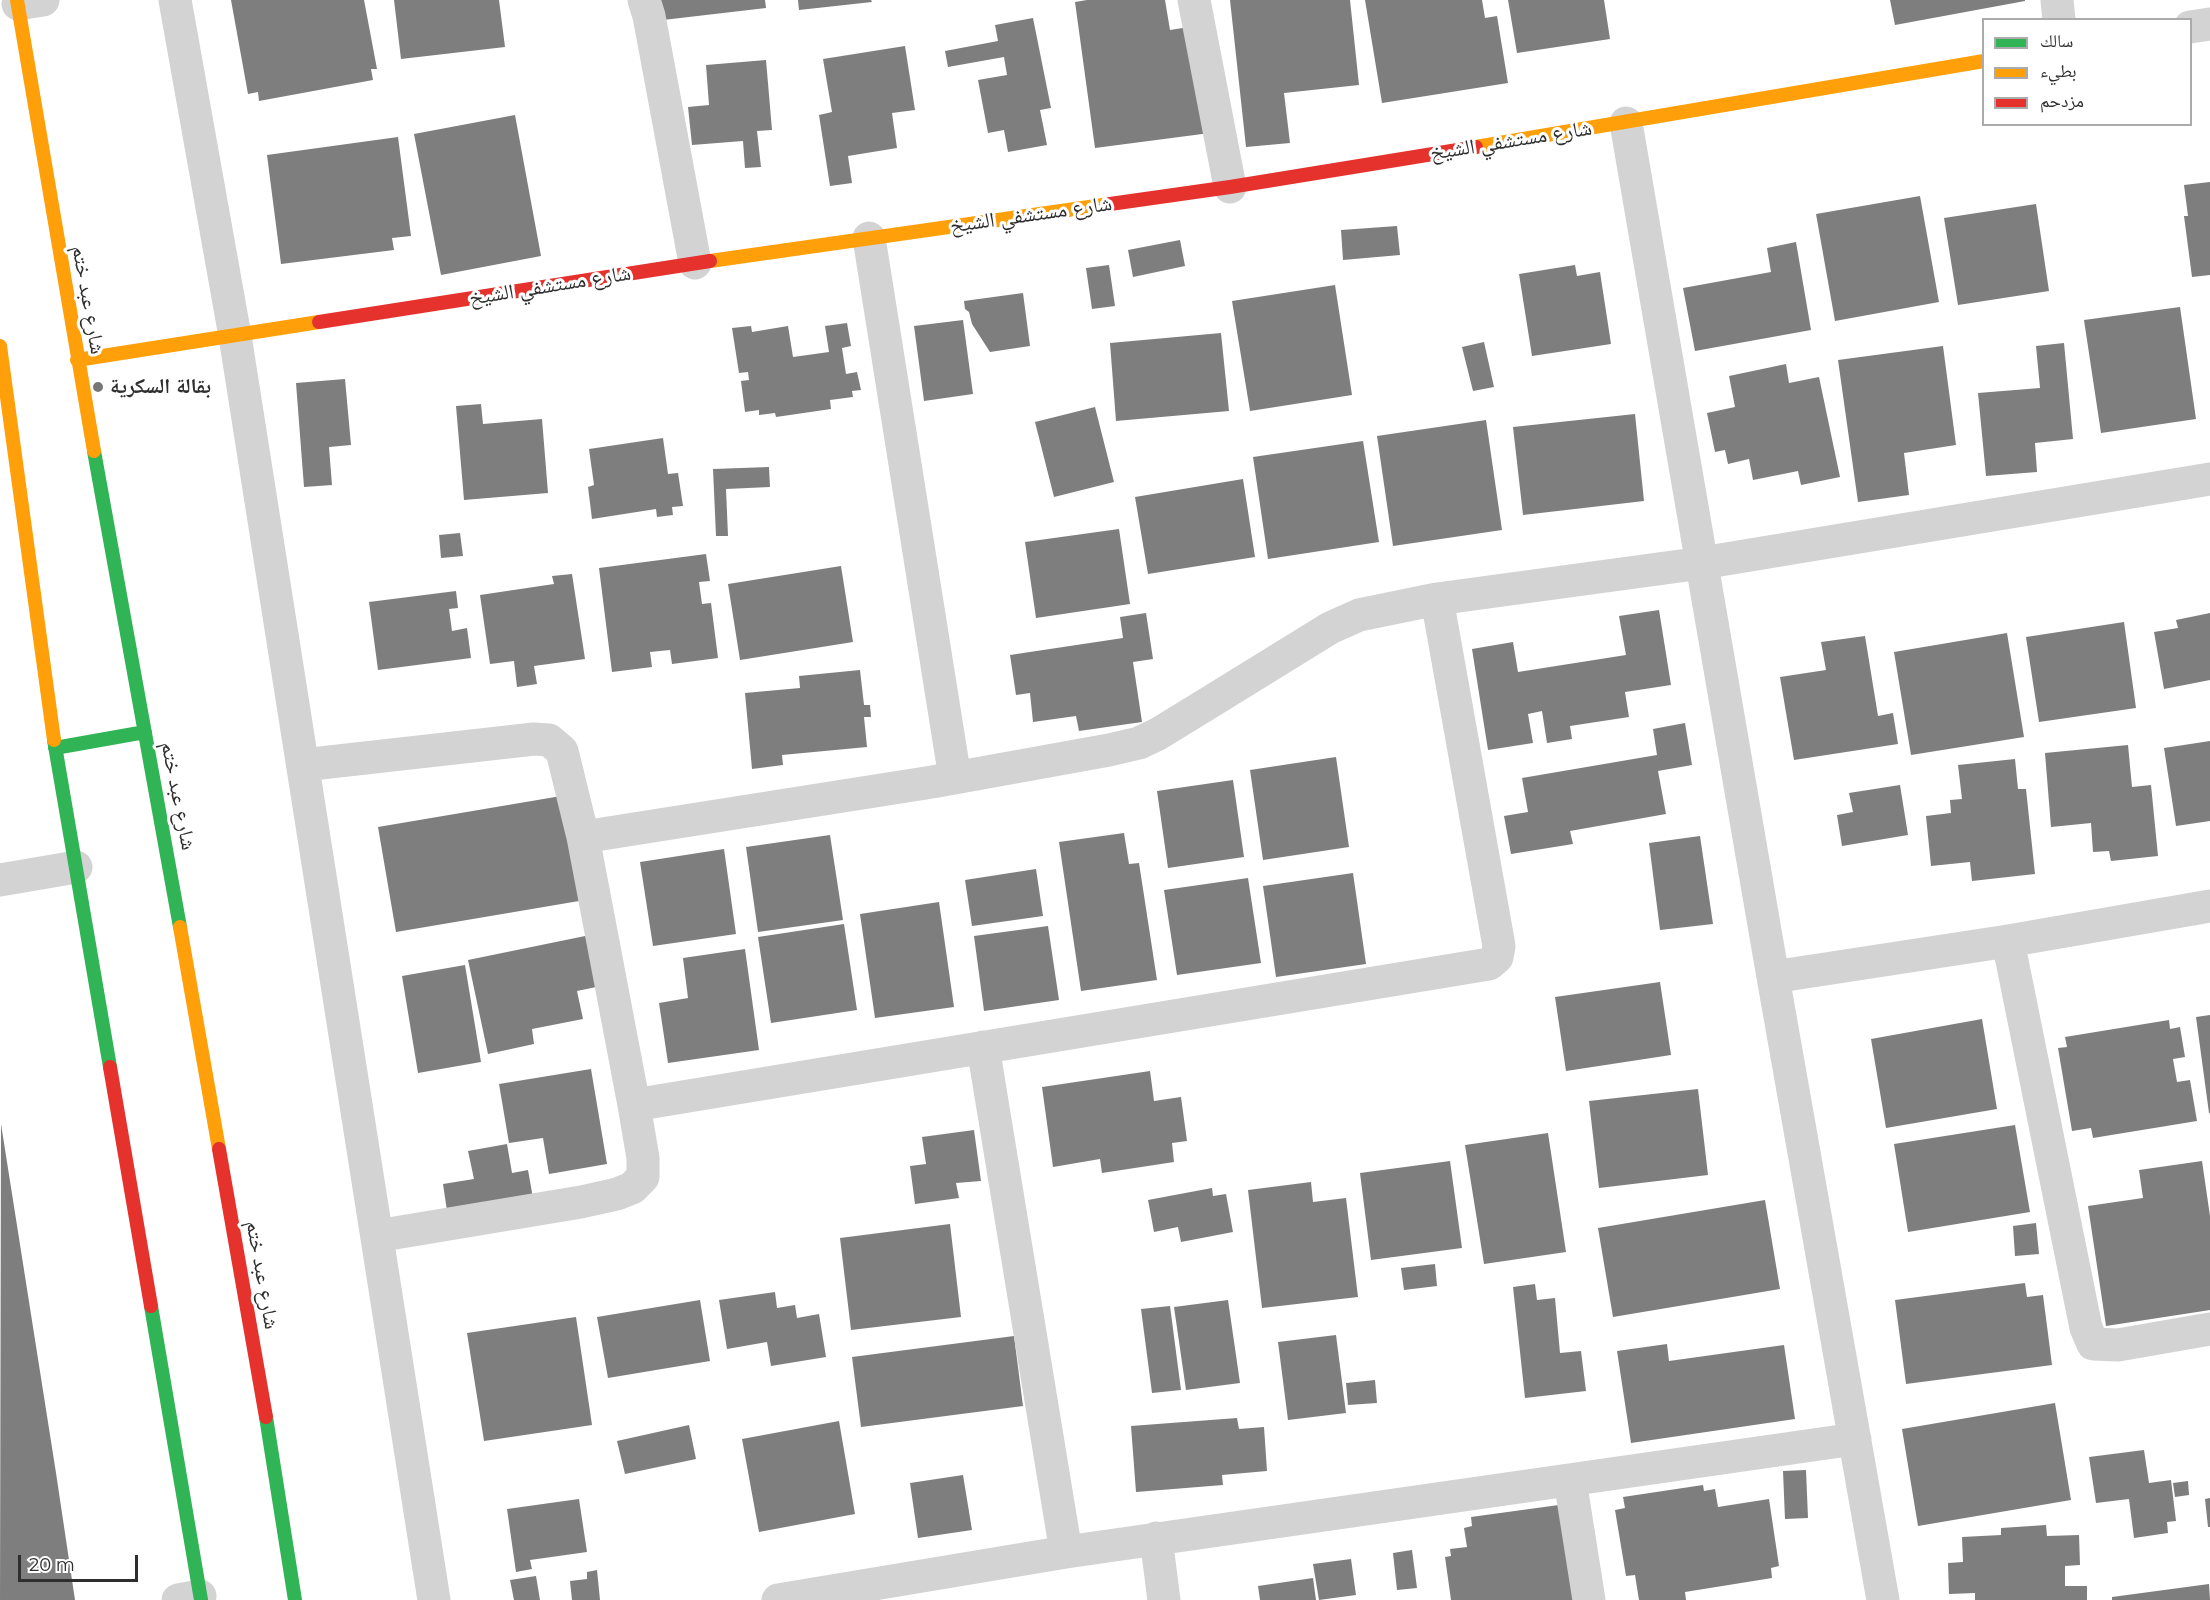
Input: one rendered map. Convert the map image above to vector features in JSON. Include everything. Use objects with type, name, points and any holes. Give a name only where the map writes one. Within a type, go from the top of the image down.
[{"type":"main road","name":"شارع عبد ختم","points":[[26,1],[77,360],[274,1464],[295,1600]]},
{"type":"main road","name":"شارع مستشفي الشيخ","points":[[77,360],[695,263],[1230,187],[1626,123],[1982,61]]},
{"type":"main road","points":[[0,346],[55,748],[193,1599]]},
{"type":"main road","points":[[55,748],[145,732]]},
{"type":"street","points":[[175,0],[235,336],[434,1600]]},
{"type":"street","points":[[644,0],[649,16],[695,263]]},
{"type":"street","points":[[1194,0],[1230,187]]},
{"type":"street","points":[[2057,0],[2059,18]]},
{"type":"street","points":[[2192,27],[2210,24]]},
{"type":"street","points":[[1626,123],[1883,1600]]},
{"type":"street","points":[[869,238],[956,778]]},
{"type":"street","points":[[583,837],[956,778],[1139,743],[1158,734],[1330,628],[1359,615],[1437,599],[1702,563],[2210,479]]},
{"type":"street","points":[[634,1105],[1489,964],[1497,957],[1498,946],[1437,599]]},
{"type":"street","points":[[303,765],[534,739],[549,740],[562,751],[583,837],[643,1158],[643,1176],[632,1188],[617,1194],[377,1236]]},
{"type":"street","points":[[0,880],[76,867]]},
{"type":"street","points":[[1773,977],[2008,941],[2210,906]]},
{"type":"street","points":[[2008,941],[2086,1328],[2093,1344],[2118,1346],[2210,1329]]},
{"type":"street","points":[[983,1047],[1066,1552]]},
{"type":"street","points":[[778,1600],[896,1590],[1066,1552],[1855,1439]]},
{"type":"street","points":[[1570,1480],[1589,1600]]},
{"type":"street","points":[[1156,1538],[1164,1600]]},
{"type":"building","points":[[231,0],[364,0],[377,69],[371,69],[373,80],[259,101],[258,92],[248,94]]},
{"type":"building","points":[[394,0],[499,0],[505,47],[401,59]]},
{"type":"building","points":[[660,0],[765,0],[766,8],[663,20]]},
{"type":"building","points":[[798,0],[871,0],[872,2],[799,10]]},
{"type":"building","points":[[1165,0],[1170,30],[1195,26],[1210,133],[1095,148],[1075,2]]},
{"type":"building","points":[[1230,0],[1350,0],[1359,85],[1284,93],[1290,143],[1246,147]]},
{"type":"building","points":[[1365,0],[1482,0],[1485,18],[1497,16],[1508,83],[1382,103]]},
{"type":"building","points":[[1508,0],[1604,0],[1610,39],[1517,53]]},
{"type":"building","points":[[1890,0],[2025,0],[2025,1],[1895,25]]},
{"type":"building","points":[[1033,18],[1051,108],[1040,110],[1047,145],[1008,152],[1004,130],[988,133],[978,80],[1007,75],[1004,57],[948,67],[945,51],[998,41],[995,25]]},
{"type":"building","points":[[905,46],[915,110],[892,113],[897,148],[848,156],[852,183],[830,186],[819,115],[832,112],[823,59]]},
{"type":"building","points":[[766,60],[772,130],[757,131],[761,167],[745,168],[743,141],[692,145],[688,107],[709,105],[706,65]]},
{"type":"building","points":[[515,115],[541,256],[441,275],[414,134]]},
{"type":"building","points":[[398,137],[411,236],[392,238],[394,250],[281,264],[267,155]]},
{"type":"building","points":[[2210,182],[2210,275],[2192,277],[2184,216],[2188,216],[2184,185]]},
{"type":"building","points":[[1920,196],[1939,302],[1835,321],[1816,214]]},
{"type":"building","points":[[2036,204],[2049,291],[1958,305],[1944,218]]},
{"type":"building","points":[[1397,226],[1400,255],[1343,260],[1341,230]]},
{"type":"building","points":[[1180,240],[1185,266],[1133,277],[1128,250]]},
{"type":"building","points":[[1796,242],[1811,330],[1695,351],[1683,288],[1771,272],[1767,248]]},
{"type":"building","points":[[1109,265],[1115,306],[1092,309],[1086,268]]},
{"type":"building","points":[[1575,265],[1577,276],[1600,272],[1611,344],[1532,356],[1519,274]]},
{"type":"building","points":[[1335,285],[1352,395],[1250,411],[1232,301]]},
{"type":"building","points":[[1023,293],[1030,346],[990,352],[972,324],[964,301]]},
{"type":"building","points":[[2180,307],[2196,419],[2101,433],[2084,320]]},
{"type":"building","points":[[963,320],[973,394],[924,401],[914,326]]},
{"type":"building","points":[[847,323],[851,346],[842,348],[846,374],[857,372],[861,390],[852,391],[853,397],[830,400],[831,409],[776,417],[775,413],[759,415],[759,410],[745,412],[741,381],[749,380],[748,372],[739,373],[732,328],[751,326],[752,332],[788,326],[793,357],[829,352],[825,326]]},
{"type":"building","points":[[1221,333],[1229,411],[1116,421],[1110,343]]},
{"type":"building","points":[[1484,342],[1494,387],[1473,391],[1462,347]]},
{"type":"building","points":[[2064,343],[2073,439],[2035,443],[2037,472],[1986,476],[1978,393],[2040,388],[2036,346]]},
{"type":"building","points":[[1943,346],[1956,445],[1904,453],[1909,495],[1858,502],[1838,360]]},
{"type":"building","points":[[1786,364],[1789,383],[1819,377],[1840,477],[1801,485],[1798,471],[1753,480],[1749,459],[1728,464],[1725,450],[1715,452],[1707,413],[1735,407],[1729,376]]},
{"type":"building","points":[[345,379],[351,445],[329,447],[332,485],[304,487],[296,383]]},
{"type":"building","points":[[481,404],[483,424],[542,419],[548,493],[464,500],[456,406]]},
{"type":"building","points":[[1095,407],[1114,482],[1054,497],[1035,422]]},
{"type":"building","points":[[1635,414],[1644,501],[1523,515],[1513,427]]},
{"type":"building","points":[[1486,420],[1502,530],[1393,546],[1377,436]]},
{"type":"building","points":[[663,438],[668,474],[678,473],[683,506],[672,507],[673,515],[657,517],[656,509],[592,519],[588,487],[594,485],[589,449]]},
{"type":"building","points":[[1363,441],[1379,542],[1268,559],[1253,457]]},
{"type":"building","points":[[769,467],[770,487],[726,489],[728,536],[716,536],[713,469]]},
{"type":"building","points":[[1243,479],[1255,557],[1148,574],[1135,497]]},
{"type":"building","points":[[1119,529],[1130,604],[1036,618],[1025,542]]},
{"type":"building","points":[[460,533],[463,556],[441,558],[439,535]]},
{"type":"building","points":[[706,554],[710,581],[699,582],[702,604],[711,603],[718,658],[672,664],[670,650],[650,652],[652,667],[612,672],[599,568]]},
{"type":"building","points":[[841,566],[853,642],[740,660],[728,584]]},
{"type":"building","points":[[572,574],[585,659],[534,666],[537,684],[517,687],[514,661],[490,664],[480,595],[554,584],[552,576]]},
{"type":"building","points":[[456,591],[458,608],[449,609],[452,631],[467,628],[471,658],[378,670],[369,602]]},
{"type":"building","points":[[1659,610],[1671,685],[1625,692],[1629,717],[1570,726],[1572,739],[1547,743],[1542,711],[1528,714],[1533,743],[1488,750],[1472,649],[1513,642],[1518,672],[1626,655],[1619,616]]},
{"type":"building","points":[[1146,613],[1153,659],[1133,662],[1142,722],[1079,731],[1076,716],[1033,722],[1030,693],[1016,695],[1010,655],[1123,638],[1120,617]]},
{"type":"building","points":[[2210,613],[2210,680],[2164,689],[2154,632],[2178,628],[2176,620]]},
{"type":"building","points":[[2124,622],[2136,708],[2039,722],[2026,637]]},
{"type":"building","points":[[2007,633],[2024,737],[1911,755],[1894,652]]},
{"type":"building","points":[[1865,636],[1878,716],[1893,713],[1898,744],[1794,760],[1780,677],[1826,670],[1821,642]]},
{"type":"building","points":[[860,670],[864,705],[870,705],[871,717],[864,717],[867,747],[782,755],[783,765],[752,769],[745,693],[800,688],[799,676]]},
{"type":"building","points":[[1685,723],[1692,765],[1658,771],[1666,814],[1570,831],[1573,844],[1511,854],[1504,816],[1528,812],[1522,778],[1657,755],[1653,729]]},
{"type":"building","points":[[2210,741],[2210,821],[2176,826],[2164,748]]},
{"type":"building","points":[[2128,745],[2132,787],[2151,785],[2158,856],[2111,861],[2109,851],[2093,852],[2091,823],[2051,827],[2045,753]]},
{"type":"building","points":[[1336,757],[1349,847],[1263,860],[1250,770]]},
{"type":"building","points":[[2015,759],[2018,789],[2026,789],[2035,874],[1972,881],[1970,862],[1931,866],[1926,816],[1951,813],[1950,800],[1962,799],[1958,765]]},
{"type":"building","points":[[1233,780],[1244,857],[1168,868],[1157,791]]},
{"type":"building","points":[[1900,785],[1908,835],[1842,846],[1837,815],[1853,812],[1849,793]]},
{"type":"building","points":[[567,795],[585,900],[396,932],[378,827]]},
{"type":"building","points":[[1124,833],[1129,864],[1139,863],[1157,980],[1081,991],[1059,842]]},
{"type":"building","points":[[830,835],[843,920],[758,932],[746,847]]},
{"type":"building","points":[[1700,836],[1713,924],[1660,930],[1649,843]]},
{"type":"building","points":[[724,849],[736,934],[653,946],[640,862]]},
{"type":"building","points":[[1036,869],[1043,916],[972,926],[965,880]]},
{"type":"building","points":[[1353,873],[1366,964],[1276,977],[1263,886]]},
{"type":"building","points":[[1248,878],[1261,963],[1177,975],[1164,890]]},
{"type":"building","points":[[939,902],[954,1007],[875,1018],[860,914]]},
{"type":"building","points":[[844,924],[857,1010],[771,1023],[758,937]]},
{"type":"building","points":[[1048,926],[1059,1000],[984,1011],[974,936]]},
{"type":"building","points":[[590,935],[601,986],[577,991],[583,1019],[532,1029],[534,1044],[488,1054],[468,960]]},
{"type":"building","points":[[745,949],[759,1050],[668,1063],[659,1003],[688,998],[683,958]]},
{"type":"building","points":[[465,965],[481,1062],[418,1073],[402,976]]},
{"type":"building","points":[[1660,982],[1671,1055],[1566,1071],[1555,997]]},
{"type":"building","points":[[2210,1015],[2210,1113],[2209,1113],[2196,1017]]},
{"type":"building","points":[[1982,1019],[1997,1109],[1886,1128],[1871,1039]]},
{"type":"building","points":[[2169,1020],[2170,1029],[2180,1027],[2185,1057],[2173,1059],[2177,1082],[2190,1080],[2197,1121],[2093,1138],[2091,1128],[2072,1131],[2058,1048],[2067,1047],[2065,1037]]},
{"type":"building","points":[[591,1069],[607,1164],[549,1174],[543,1138],[509,1143],[499,1084]]},
{"type":"building","points":[[1150,1071],[1154,1101],[1181,1097],[1187,1141],[1172,1143],[1174,1162],[1102,1173],[1100,1159],[1053,1167],[1042,1087]]},
{"type":"building","points":[[1698,1089],[1708,1175],[1599,1188],[1589,1101]]},
{"type":"building","points":[[1,1124],[56,1473],[75,1600],[0,1600]]},
{"type":"building","points":[[2015,1125],[2030,1212],[1908,1232],[1894,1144]]},
{"type":"building","points":[[974,1130],[981,1181],[956,1183],[959,1198],[915,1204],[910,1166],[926,1164],[922,1137]]},
{"type":"building","points":[[1548,1133],[1566,1252],[1484,1264],[1465,1145]]},
{"type":"building","points":[[507,1144],[512,1173],[528,1170],[533,1198],[447,1211],[443,1184],[474,1179],[468,1151]]},
{"type":"building","points":[[1450,1161],[1462,1248],[1371,1260],[1360,1173]]},
{"type":"building","points":[[2202,1161],[2210,1216],[2210,1310],[2106,1326],[2088,1206],[2143,1198],[2139,1170]]},
{"type":"building","points":[[1311,1182],[1313,1202],[1346,1198],[1358,1297],[1262,1308],[1248,1190]]},
{"type":"building","points":[[1212,1188],[1213,1196],[1226,1194],[1233,1232],[1181,1242],[1178,1227],[1154,1232],[1148,1200]]},
{"type":"building","points":[[1765,1200],[1780,1289],[1613,1317],[1598,1228]]},
{"type":"building","points":[[2036,1223],[2039,1254],[2015,1256],[2013,1226]]},
{"type":"building","points":[[950,1224],[961,1317],[851,1330],[840,1238]]},
{"type":"building","points":[[1435,1264],[1437,1286],[1404,1290],[1401,1268]]},
{"type":"building","points":[[2025,1283],[2027,1297],[2043,1295],[2052,1365],[1906,1384],[1895,1300]]},
{"type":"building","points":[[1535,1284],[1537,1300],[1555,1298],[1560,1353],[1581,1351],[1586,1391],[1525,1398],[1513,1287]]},
{"type":"building","points":[[775,1292],[777,1308],[795,1305],[797,1318],[819,1314],[826,1357],[771,1366],[767,1342],[727,1349],[719,1300]]},
{"type":"building","points":[[700,1300],[710,1361],[608,1378],[597,1317]]},
{"type":"building","points":[[1228,1300],[1240,1383],[1186,1390],[1174,1307]]},
{"type":"building","points":[[1170,1306],[1181,1390],[1152,1393],[1141,1309]]},
{"type":"building","points":[[576,1317],[592,1425],[484,1441],[467,1333]]},
{"type":"building","points":[[1336,1335],[1346,1413],[1288,1420],[1278,1342]]},
{"type":"building","points":[[1014,1336],[1023,1406],[861,1427],[852,1357]]},
{"type":"building","points":[[1667,1344],[1669,1361],[1784,1345],[1795,1419],[1631,1443],[1617,1351]]},
{"type":"building","points":[[1375,1380],[1377,1403],[1348,1405],[1346,1383]]},
{"type":"building","points":[[2055,1403],[2071,1500],[1918,1526],[1902,1429]]},
{"type":"building","points":[[1237,1418],[1239,1429],[1264,1427],[1267,1471],[1222,1475],[1223,1485],[1136,1492],[1131,1426]]},
{"type":"building","points":[[839,1421],[855,1514],[759,1532],[742,1439]]},
{"type":"building","points":[[689,1425],[696,1459],[625,1474],[617,1441]]},
{"type":"building","points":[[2144,1450],[2149,1483],[2171,1480],[2176,1521],[2167,1522],[2168,1533],[2134,1538],[2129,1499],[2096,1503],[2089,1457]]},
{"type":"building","points":[[1806,1470],[1808,1518],[1785,1519],[1783,1471]]},
{"type":"building","points":[[963,1475],[972,1530],[918,1538],[910,1483]]},
{"type":"building","points":[[2188,1481],[2189,1495],[2175,1497],[2173,1483]]},
{"type":"building","points":[[1703,1485],[1704,1491],[1715,1489],[1718,1507],[1769,1499],[1779,1566],[1771,1568],[1772,1578],[1685,1592],[1686,1600],[1639,1600],[1635,1575],[1626,1576],[1615,1510],[1625,1508],[1623,1497]]},
{"type":"building","points":[[2210,1498],[2210,1527],[2208,1527],[2205,1499]]},
{"type":"building","points":[[579,1499],[587,1552],[530,1560],[532,1569],[516,1572],[507,1509]]},
{"type":"building","points":[[1566,1504],[1579,1600],[1451,1600],[1445,1557],[1451,1556],[1450,1549],[1467,1547],[1464,1528],[1472,1526],[1471,1517]]},
{"type":"building","points":[[2046,1525],[2047,1536],[2079,1535],[2080,1565],[2065,1566],[2065,1586],[2087,1586],[2087,1600],[1975,1600],[1975,1593],[1949,1594],[1948,1563],[1963,1562],[1962,1537],[2001,1535],[2001,1528]]},
{"type":"building","points":[[1412,1550],[1417,1588],[1397,1590],[1393,1553]]},
{"type":"building","points":[[1351,1559],[1356,1595],[1319,1600],[1313,1564]]},
{"type":"building","points":[[597,1570],[600,1600],[572,1600],[570,1581],[587,1579],[587,1572]]},
{"type":"building","points":[[536,1576],[540,1600],[514,1600],[510,1580]]},
{"type":"building","points":[[1313,1578],[1316,1600],[1260,1600],[1258,1586]]},
{"type":"building","points":[[2209,1584],[2210,1600],[2112,1600],[2112,1597]]},
{"type":"traffic: fast","points":[[94,451],[180,927]]},
{"type":"traffic: fast","points":[[55,748],[145,732]]},
{"type":"traffic: fast","points":[[54,740],[110,1067]]},
{"type":"traffic: fast","points":[[151,1306],[201,1600]]},
{"type":"traffic: fast","points":[[266,1417],[295,1600]]},
{"type":"traffic: slow","points":[[17,0],[94,451]]},
{"type":"traffic: slow","points":[[1476,147],[1982,61]]},
{"type":"traffic: slow","points":[[710,261],[1110,204]]},
{"type":"traffic: slow","points":[[77,360],[319,322]]},
{"type":"traffic: slow","points":[[0,346],[54,740]]},
{"type":"traffic: slow","points":[[180,927],[219,1149]]},
{"type":"traffic: jam","points":[[1110,204],[1476,147]]},
{"type":"traffic: jam","points":[[319,322],[710,261]]},
{"type":"traffic: jam","points":[[110,1067],[151,1306]]},
{"type":"traffic: jam","points":[[219,1149],[266,1417]]},
{"type":"place","name":"بقالة السكرية","points":[[98,387]]}]
